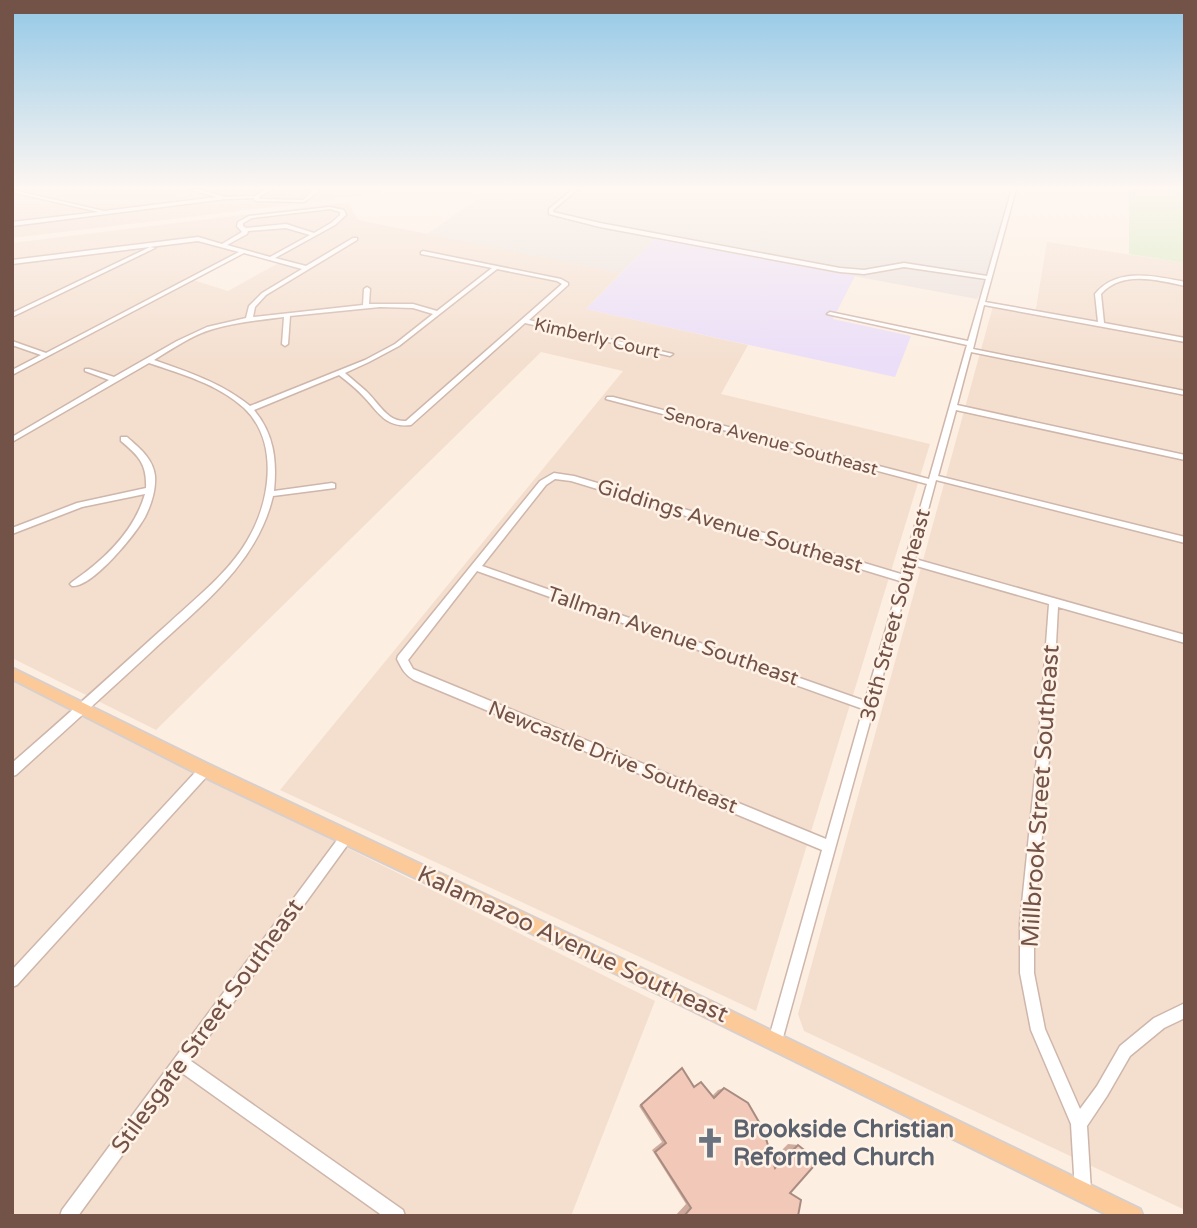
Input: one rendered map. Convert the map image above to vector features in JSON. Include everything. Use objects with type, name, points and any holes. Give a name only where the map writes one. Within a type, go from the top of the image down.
[{"type":"main road","name":"Kalamazoo Avenue Southeast","points":[[12,673],[205,770],[775,1041],[1133,1216]]},
{"type":"street","points":[[12,262],[139,246]]},
{"type":"street","points":[[12,315],[153,246]]},
{"type":"street","points":[[228,246],[306,268]]},
{"type":"street","points":[[271,258],[292,246]]},
{"type":"street","points":[[250,319],[252,306],[264,293],[343,246]]},
{"type":"street","points":[[714,246],[840,270],[864,272],[904,265],[989,278]]},
{"type":"street","name":"36th Street Southeast","points":[[775,1041],[998,246]]},
{"type":"street","points":[[12,373],[244,251]]},
{"type":"street","points":[[341,373],[383,415],[397,424],[408,423],[566,283],[423,253]]},
{"type":"street","points":[[250,409],[341,373],[397,345],[497,267]]},
{"type":"street","points":[[1101,325],[1098,294],[1107,284],[1132,278],[1185,284]]},
{"type":"street","points":[[366,306],[367,289]]},
{"type":"street","points":[[983,303],[1185,340]]},
{"type":"street","points":[[12,440],[148,360],[209,328],[250,319],[394,304],[438,313]]},
{"type":"street","points":[[830,314],[1185,393]]},
{"type":"street","points":[[285,344],[286,316]]},
{"type":"street","name":"Kimberly Court","points":[[524,321],[670,354]]},
{"type":"street","points":[[12,343],[46,355]]},
{"type":"street","points":[[12,771],[217,583],[238,560],[257,531],[270,494],[269,447],[264,430],[250,409],[216,385],[148,360]]},
{"type":"street","points":[[86,370],[114,380]]},
{"type":"street","name":"Senora Avenue Southeast","points":[[610,399],[1185,540]]},
{"type":"street","points":[[954,407],[1185,458]]},
{"type":"street","points":[[75,584],[102,566],[115,553],[146,507],[150,490],[147,461],[140,450],[124,439]]},
{"type":"street","name":"Giddings Avenue Southeast","points":[[475,567],[543,483],[554,475],[906,579]]},
{"type":"street","points":[[270,494],[332,486]]},
{"type":"street","points":[[12,531],[80,505],[150,490]]},
{"type":"street","points":[[911,561],[1185,639]]},
{"type":"street","name":"Newcastle Drive Southeast","points":[[475,567],[402,659],[410,672],[830,847]]},
{"type":"street","name":"Tallman Avenue Southeast","points":[[475,567],[870,707]]},
{"type":"street","name":"Millbrook Street Southeast","points":[[1054,601],[1045,737],[1027,923],[1027,973],[1038,1030],[1079,1124],[1083,1191]]},
{"type":"street","points":[[12,980],[205,770]]},
{"type":"street","name":"Stilesgate Street Southeast","points":[[68,1216],[347,836]]},
{"type":"street","points":[[1079,1124],[1125,1051],[1158,1023],[1185,1010]]},
{"type":"street","points":[[180,1062],[397,1216]]},
{"type":"shaded area","points":[[12,246],[489,246],[621,273],[586,309],[748,345],[721,394],[930,444],[756,1011],[280,790],[623,371],[541,352],[156,730],[12,658]],"holes":[[[249,250],[284,260],[228,291],[193,280]]]},
{"type":"shaded area","points":[[488,246],[648,246],[621,273]]},
{"type":"shaded area","points":[[648,246],[694,246],[855,276],[833,319],[911,336],[895,377],[586,309]]},
{"type":"shaded area","points":[[694,246],[996,246],[989,278],[977,299]]},
{"type":"shaded area","points":[[1046,246],[1075,246],[1185,263],[1185,1210],[804,1031],[798,1014],[993,306],[1035,314]]},
{"type":"shaded area","points":[[12,681],[655,1001],[571,1216],[12,1216]]},
{"type":"green space","points":[[1129,246],[1185,246],[1185,263],[1129,254]]},
{"type":"building","name":"Brookside Christian Reformed Church","points":[[682,1068],[694,1087],[701,1082],[714,1098],[724,1088],[748,1103],[763,1129],[775,1168],[798,1145],[808,1153],[813,1167],[790,1193],[801,1200],[798,1216],[684,1216],[691,1208],[655,1152],[666,1143],[641,1105]]},
{"type":"place","name":"Brookside Christian Reformed Church","points":[[710,1143]]}]
